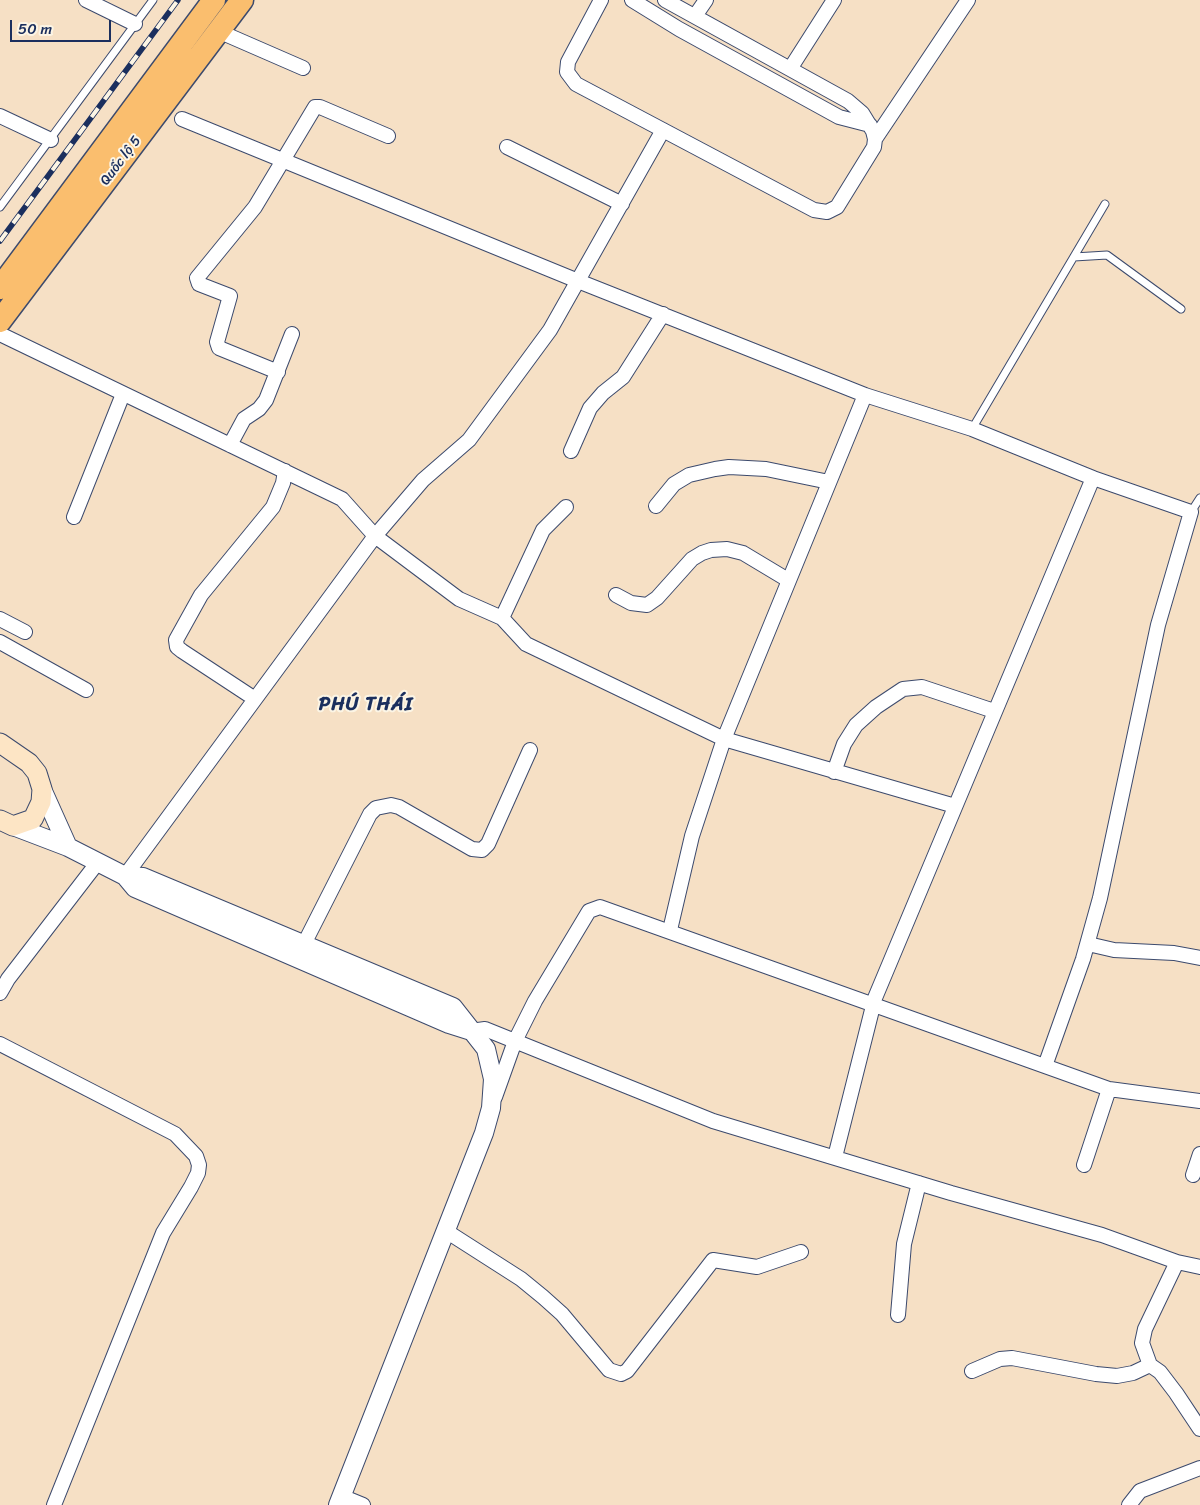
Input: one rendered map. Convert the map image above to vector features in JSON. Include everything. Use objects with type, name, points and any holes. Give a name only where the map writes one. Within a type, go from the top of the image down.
[{"type":"highway","name":"Quốc lộ 5","points":[[0,288],[214,0]]},
{"type":"highway","name":"Quốc lộ 5","points":[[0,321],[242,0]]},
{"type":"main road","points":[[0,743],[29,763],[37,773],[42,790],[41,802],[33,819],[6,823]]},
{"type":"street","points":[[86,0],[136,24]]},
{"type":"street","points":[[601,0],[572,53],[567,72],[570,78],[583,88],[814,210],[827,212],[837,207],[874,147],[876,139],[968,0]]},
{"type":"street","points":[[632,0],[678,30],[839,117],[870,125]]},
{"type":"street","points":[[665,0],[848,101],[862,113],[876,139]]},
{"type":"street","points":[[695,16],[706,0]]},
{"type":"street","points":[[790,68],[834,0]]},
{"type":"street","points":[[218,31],[302,68]]},
{"type":"street","points":[[278,372],[219,348],[217,342],[230,296],[199,284],[197,280],[255,207],[313,109],[318,106],[388,136]]},
{"type":"street","points":[[0,116],[51,140]]},
{"type":"street","points":[[182,119],[578,281],[865,394],[972,429],[1093,478],[1196,514],[1158,625],[1100,898],[1088,944],[1045,1066]]},
{"type":"street","points":[[125,876],[375,536],[423,480],[469,440],[550,330],[663,130]]},
{"type":"street","points":[[507,147],[622,204]]},
{"type":"street","points":[[571,451],[590,408],[627,371],[662,314]]},
{"type":"street","points":[[0,334],[342,499],[375,536],[459,599],[502,618],[526,644],[724,739],[955,806]]},
{"type":"street","points":[[230,445],[244,419],[264,405],[292,334]]},
{"type":"street","points":[[74,517],[123,394]]},
{"type":"street","points":[[670,930],[692,836],[724,739],[865,394]]},
{"type":"street","points":[[656,506],[674,484],[689,475],[729,467],[766,469],[830,482]]},
{"type":"street","points":[[255,699],[182,651],[177,647],[176,640],[201,595],[273,507],[283,483],[285,471]]},
{"type":"street","points":[[835,1157],[874,1005],[994,712],[1093,478]]},
{"type":"street","points":[[502,618],[543,530],[566,507]]},
{"type":"street","points":[[616,595],[631,603],[647,605],[657,598],[692,559],[702,552],[711,550],[727,549],[743,553],[788,580]]},
{"type":"street","points":[[0,619],[25,632]]},
{"type":"street","points":[[0,642],[86,690]]},
{"type":"street","points":[[834,772],[844,744],[856,725],[876,707],[904,689],[922,687],[994,712]]},
{"type":"street","points":[[304,944],[370,814],[376,808],[391,804],[399,807],[472,849],[482,850],[488,844],[530,750]]},
{"type":"street","points":[[42,790],[68,847]]},
{"type":"street","points":[[6,823],[68,847],[98,862],[125,876],[135,888],[449,1024],[471,1031],[485,1029],[713,1121],[919,1183],[1102,1235],[1176,1262],[1200,1268]]},
{"type":"street","points":[[0,992],[4,976],[98,862]]},
{"type":"street","points":[[125,876],[143,877],[453,1007],[486,1049],[493,1079],[491,1108]]},
{"type":"street","points":[[363,1505],[340,1500],[484,1134],[491,1108],[516,1041],[535,1001],[589,911],[600,906],[1109,1089],[1199,1098]]},
{"type":"street","points":[[1088,944],[1114,950],[1174,953],[1200,958]]},
{"type":"street","points":[[0,1044],[175,1134],[196,1156],[199,1165],[198,1173],[191,1187],[163,1233],[54,1505]]},
{"type":"street","points":[[1084,1165],[1109,1089]]},
{"type":"street","points":[[1193,1174],[1200,1154]]},
{"type":"street","points":[[898,1315],[904,1244],[919,1183]]},
{"type":"street","points":[[446,1231],[521,1280],[543,1297],[562,1314],[609,1370],[622,1374],[627,1372],[713,1260],[757,1266],[801,1252]]},
{"type":"street","points":[[1176,1262],[1145,1329],[1142,1343],[1150,1365],[1160,1372],[1200,1429]]},
{"type":"street","points":[[972,1371],[1000,1359],[1012,1358],[1096,1374],[1117,1376],[1133,1373],[1150,1365]]},
{"type":"street","points":[[1129,1505],[1140,1491],[1200,1468]]},
{"type":"lane","points":[[0,207],[153,0]]},
{"type":"lane","points":[[972,429],[1105,204]]},
{"type":"lane","points":[[1074,257],[1107,255],[1181,309]]},
{"type":"lane","points":[[1196,514],[1200,498]]},
{"type":"railway","points":[[0,241],[178,0]]},
{"type":"district","name":"PHÚ THÁI","points":[[366,705]]}]
